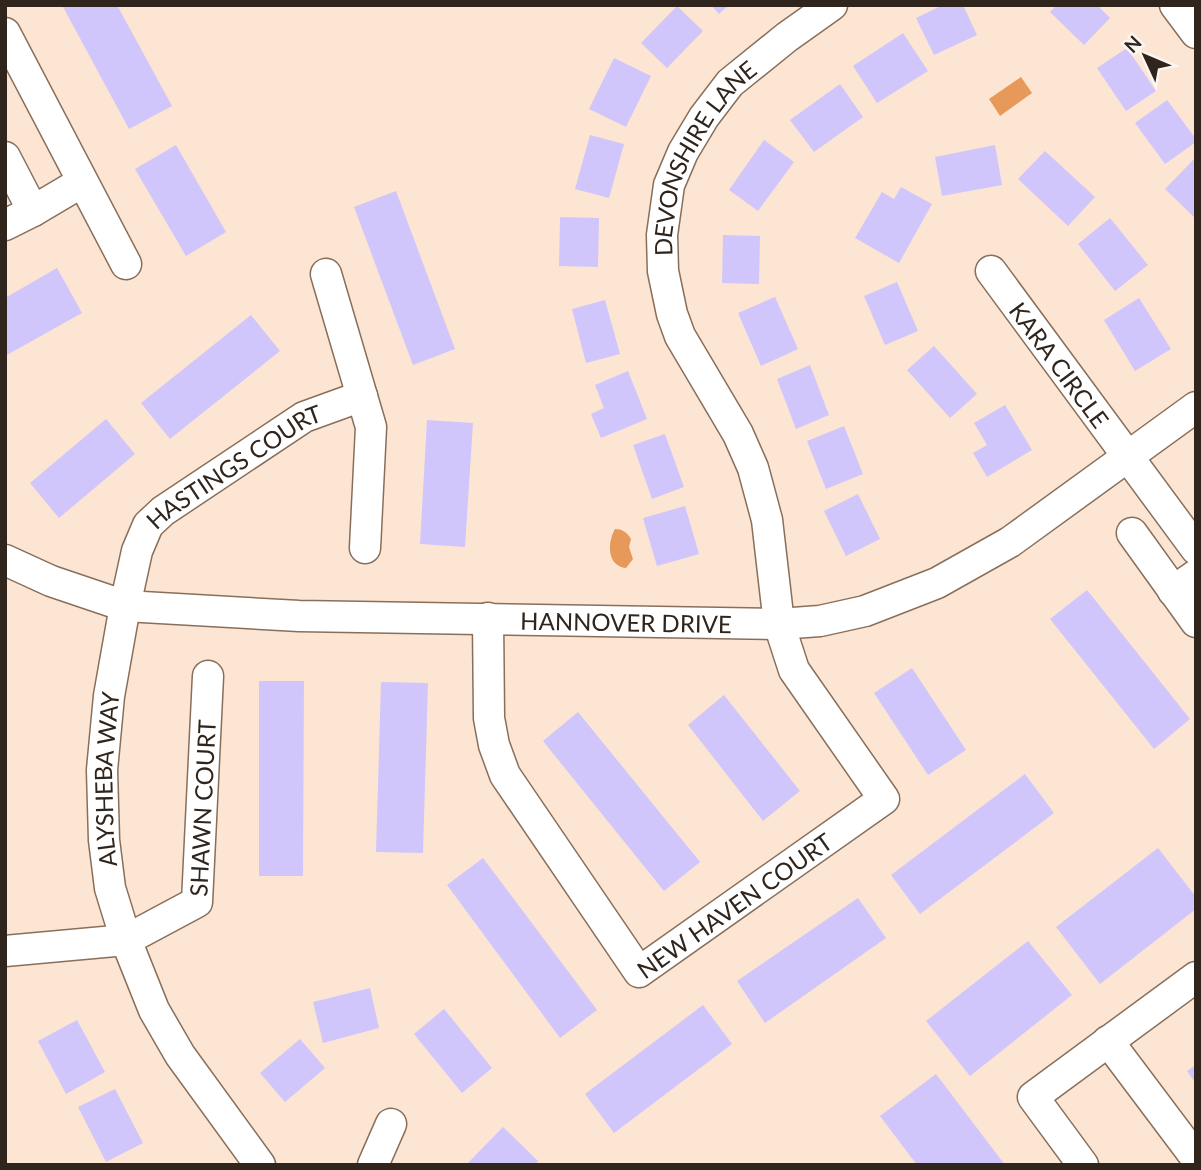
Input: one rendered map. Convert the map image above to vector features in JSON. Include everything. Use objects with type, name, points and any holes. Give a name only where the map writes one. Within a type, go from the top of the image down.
[{"type":"street","name":"DEVONSHIRE LANE","points":[[779,624],[767,520],[753,468],[738,434],[680,335],[672,314],[663,271],[662,235],[669,185],[683,152],[704,117],[730,83],[832,5]]},
{"type":"street","points":[[1175,5],[1196,33]]},
{"type":"street","points":[[5,33],[125,264]]},
{"type":"street","points":[[5,158],[33,211]]},
{"type":"street","points":[[5,225],[82,182]]},
{"type":"street","name":"KARA CIRCLE","points":[[992,271],[1196,549]]},
{"type":"street","points":[[326,274],[371,427],[365,548]]},
{"type":"street","name":"HASTINGS COURT","points":[[125,606],[137,551],[149,525],[163,511],[304,417],[362,396]]},
{"type":"street","name":"HANNOVER DRIVE","points":[[5,560],[51,581],[125,606],[299,616],[779,624],[820,621],[865,611],[937,583],[1010,542],[1196,407]]},
{"type":"street","points":[[1132,533],[1185,583],[1196,622]]},
{"type":"street","name":"ALYSHEBA WAY","points":[[125,606],[109,696],[102,771],[104,840],[110,888],[126,940],[154,1010],[180,1055],[260,1165]]},
{"type":"street","name":"NEW HAVEN COURT","points":[[488,618],[489,718],[494,745],[505,775],[639,972],[884,799],[794,670],[779,624]]},
{"type":"street","name":"SHAWN COURT","points":[[126,940],[197,902],[208,676]]},
{"type":"street","points":[[5,951],[126,940]]},
{"type":"street","points":[[1083,1165],[1033,1097],[1196,977]]},
{"type":"street","points":[[1108,1041],[1196,1158]]},
{"type":"street","points":[[373,1165],[391,1125]]},
{"type":"shaded area","points":[[1021,77],[1032,93],[1000,116],[989,99]]},
{"type":"shaded area","points":[[615,529],[624,531],[631,539],[629,547],[633,559],[626,568],[615,563],[610,553]]},
{"type":"building","points":[[62,5],[117,5],[172,106],[129,129]]},
{"type":"building","points":[[711,5],[729,5],[719,14]]},
{"type":"building","points":[[943,5],[963,5],[977,35],[934,55],[916,18]]},
{"type":"building","points":[[1057,5],[1097,5],[1110,18],[1084,45],[1050,12]]},
{"type":"building","points":[[677,6],[703,31],[667,68],[641,43]]},
{"type":"building","points":[[903,33],[928,71],[877,103],[853,66]]},
{"type":"building","points":[[1127,48],[1156,91],[1126,111],[1097,68]]},
{"type":"building","points":[[614,58],[651,76],[626,127],[589,109]]},
{"type":"building","points":[[840,84],[863,117],[814,152],[790,120]]},
{"type":"building","points":[[1167,100],[1196,142],[1165,164],[1135,123]]},
{"type":"building","points":[[590,135],[624,144],[609,198],[575,189]]},
{"type":"building","points":[[764,140],[794,162],[758,211],[729,190]]},
{"type":"building","points":[[176,145],[226,232],[186,256],[135,169]]},
{"type":"building","points":[[995,145],[1002,185],[942,196],[935,157]]},
{"type":"building","points":[[1045,151],[1095,197],[1068,226],[1018,179]]},
{"type":"building","points":[[1196,157],[1196,219],[1165,189]]},
{"type":"building","points":[[901,187],[932,204],[899,263],[855,238],[882,192],[894,199]]},
{"type":"building","points":[[396,191],[455,349],[413,365],[354,207]]},
{"type":"building","points":[[560,217],[599,218],[598,267],[559,266]]},
{"type":"building","points":[[1110,218],[1148,265],[1115,291],[1078,244]]},
{"type":"building","points":[[723,235],[760,236],[759,284],[722,283]]},
{"type":"building","points":[[57,268],[82,313],[5,356],[5,298]]},
{"type":"building","points":[[897,282],[918,331],[885,345],[864,296]]},
{"type":"building","points":[[775,297],[798,349],[761,366],[738,313]]},
{"type":"building","points":[[1139,298],[1171,349],[1135,371],[1104,320]]},
{"type":"building","points":[[605,300],[620,354],[586,363],[572,309]]},
{"type":"building","points":[[251,315],[280,351],[170,439],[141,403]]},
{"type":"building","points":[[934,346],[977,394],[950,418],[907,370]]},
{"type":"building","points":[[810,365],[829,415],[796,429],[777,379]]},
{"type":"building","points":[[628,371],[647,419],[601,438],[591,414],[604,408],[595,385]]},
{"type":"building","points":[[1005,405],[1032,450],[987,477],[973,453],[987,445],[974,423]]},
{"type":"building","points":[[106,419],[135,454],[59,518],[30,483]]},
{"type":"building","points":[[427,420],[473,423],[465,547],[420,544]]},
{"type":"building","points":[[844,426],[863,474],[826,489],[807,441]]},
{"type":"building","points":[[665,434],[684,487],[652,499],[633,445]]},
{"type":"building","points":[[858,494],[880,539],[846,556],[824,511]]},
{"type":"building","points":[[685,506],[699,554],[657,566],[643,518]]},
{"type":"building","points":[[1087,590],[1190,719],[1154,749],[1050,619]]},
{"type":"building","points":[[912,668],[966,750],[928,775],[874,693]]},
{"type":"building","points":[[259,681],[304,681],[303,876],[259,876]]},
{"type":"building","points":[[381,682],[428,683],[423,853],[376,852]]},
{"type":"building","points":[[724,695],[800,791],[763,821],[688,725]]},
{"type":"building","points":[[578,712],[700,862],[664,891],[543,741]]},
{"type":"building","points":[[1025,774],[1054,813],[920,914],[891,875]]},
{"type":"building","points":[[1158,848],[1196,897],[1196,909],[1100,984],[1056,927]]},
{"type":"building","points":[[483,858],[597,1010],[560,1038],[447,885]]},
{"type":"building","points":[[858,898],[886,938],[765,1023],[737,981]]},
{"type":"building","points":[[1028,941],[1072,995],[970,1076],[926,1021]]},
{"type":"building","points":[[370,988],[379,1028],[323,1043],[313,1002]]},
{"type":"building","points":[[703,1005],[732,1044],[614,1133],[585,1094]]},
{"type":"building","points":[[444,1009],[492,1068],[462,1093],[414,1034]]},
{"type":"building","points":[[77,1020],[105,1072],[66,1094],[38,1041]]},
{"type":"building","points":[[300,1039],[325,1068],[285,1102],[260,1073]]},
{"type":"building","points":[[1196,1065],[1196,1084],[1187,1071]]},
{"type":"building","points":[[936,1074],[1005,1165],[917,1165],[880,1116]]},
{"type":"building","points":[[115,1089],[143,1143],[106,1162],[78,1107]]},
{"type":"building","points":[[503,1127],[538,1161],[535,1165],[466,1165]]}]
